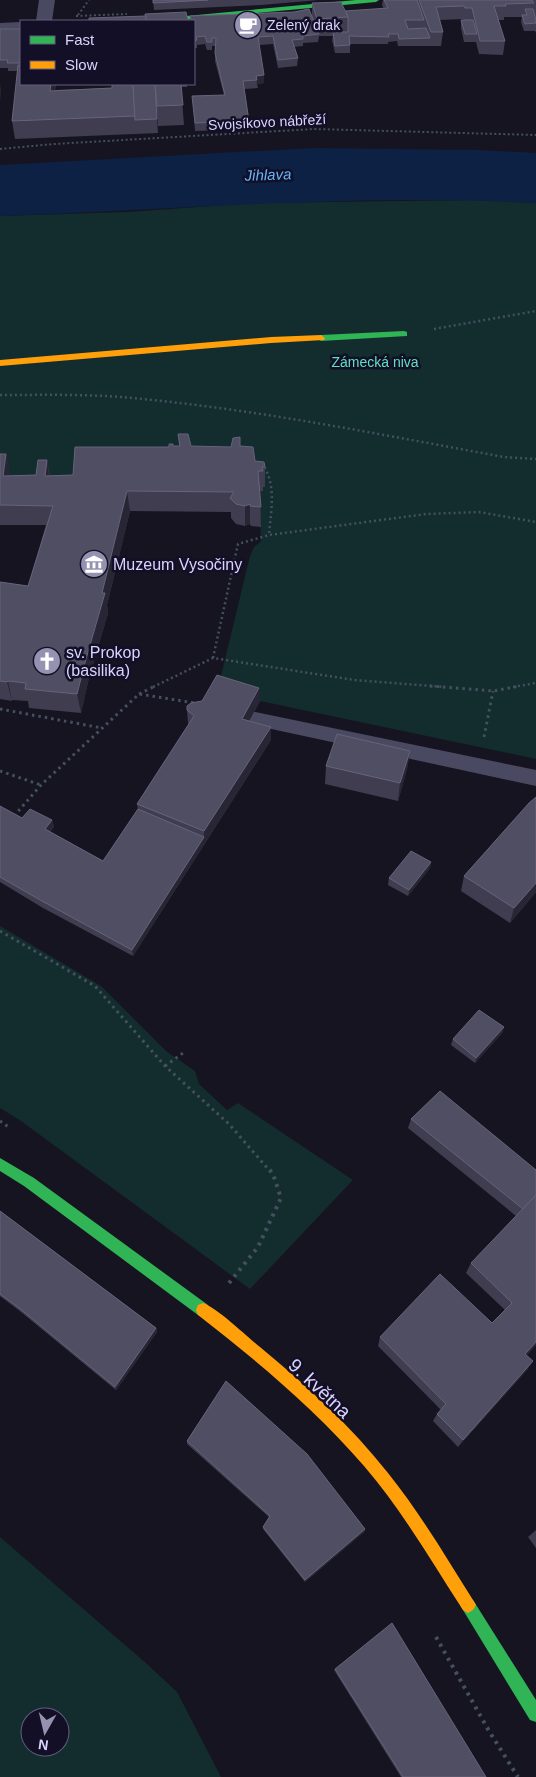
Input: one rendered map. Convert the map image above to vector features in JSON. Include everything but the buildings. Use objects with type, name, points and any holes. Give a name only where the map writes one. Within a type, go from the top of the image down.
[{"type":"street","points":[[44,20],[47,0]]},
{"type":"street","points":[[165,20],[376,0]]},
{"type":"street","points":[[0,28],[20,27]]},
{"type":"street","points":[[0,363],[271,340],[404,334]]},
{"type":"street","name":"9. května","points":[[0,1164],[29,1182],[205,1311],[269,1364],[361,1451],[404,1507],[466,1601],[536,1714]]},
{"type":"lane","points":[[250,718],[536,778]]},
{"type":"path","points":[[77,16],[89,0]]},
{"type":"path","name":"Svojsíkovo nábřeží","points":[[0,149],[54,144],[314,129],[536,135]]},
{"type":"path","points":[[404,334],[536,311]]},
{"type":"path","points":[[0,395],[121,397],[260,413],[504,457],[536,459]]},
{"type":"path","points":[[255,461],[260,462],[268,471],[272,506],[269,535]]},
{"type":"path","points":[[214,658],[238,544],[269,535],[426,514],[480,512],[536,522]]},
{"type":"path","points":[[12,818],[41,785],[139,694],[214,658],[354,680],[493,692],[536,683]]},
{"type":"path","points":[[484,735],[493,692]]},
{"type":"path","points":[[139,694],[198,704]]},
{"type":"path","points":[[0,709],[102,728]]},
{"type":"path","points":[[0,771],[41,785]]},
{"type":"path","points":[[0,931],[95,986],[164,1066],[228,1124],[273,1174],[280,1198],[258,1247],[229,1282]]},
{"type":"path","points":[[164,1066],[183,1053]]},
{"type":"path","points":[[432,1630],[489,1731],[518,1777]]},
{"type":"green space","name":"Zámecká niva","points":[[474,200],[536,203],[536,759],[260,701],[218,688],[250,556],[254,547],[261,541],[259,491],[76,496],[0,480],[0,216],[127,212],[254,203]]},
{"type":"green space","points":[[0,926],[101,986],[166,1051],[195,1071],[199,1084],[227,1110],[238,1103],[353,1180],[250,1289],[21,1121],[0,1108]]},
{"type":"green space","points":[[0,1537],[177,1692],[221,1777],[0,1777]]},
{"type":"water","name":"Jihlava","points":[[313,148],[479,150],[536,153],[536,203],[469,200],[335,201],[0,216],[0,165]]},
{"type":"traffic: fast","points":[[165,20],[376,0]]},
{"type":"traffic: fast","points":[[321,338],[404,334]]},
{"type":"traffic: fast","points":[[0,1164],[29,1182],[203,1310]]},
{"type":"traffic: fast","points":[[468,1605],[536,1714]]},
{"type":"traffic: slow","points":[[0,363],[271,340],[321,338]]},
{"type":"traffic: slow","points":[[203,1310],[311,1400],[369,1461],[396,1495],[468,1605]]},
{"type":"place","name":"Zelený drak","points":[[248,25]]},
{"type":"place","name":"Muzeum Vysočiny","points":[[94,564]]},
{"type":"place","name":"sv. Prokop (basilika)","points":[[47,661]]}]
